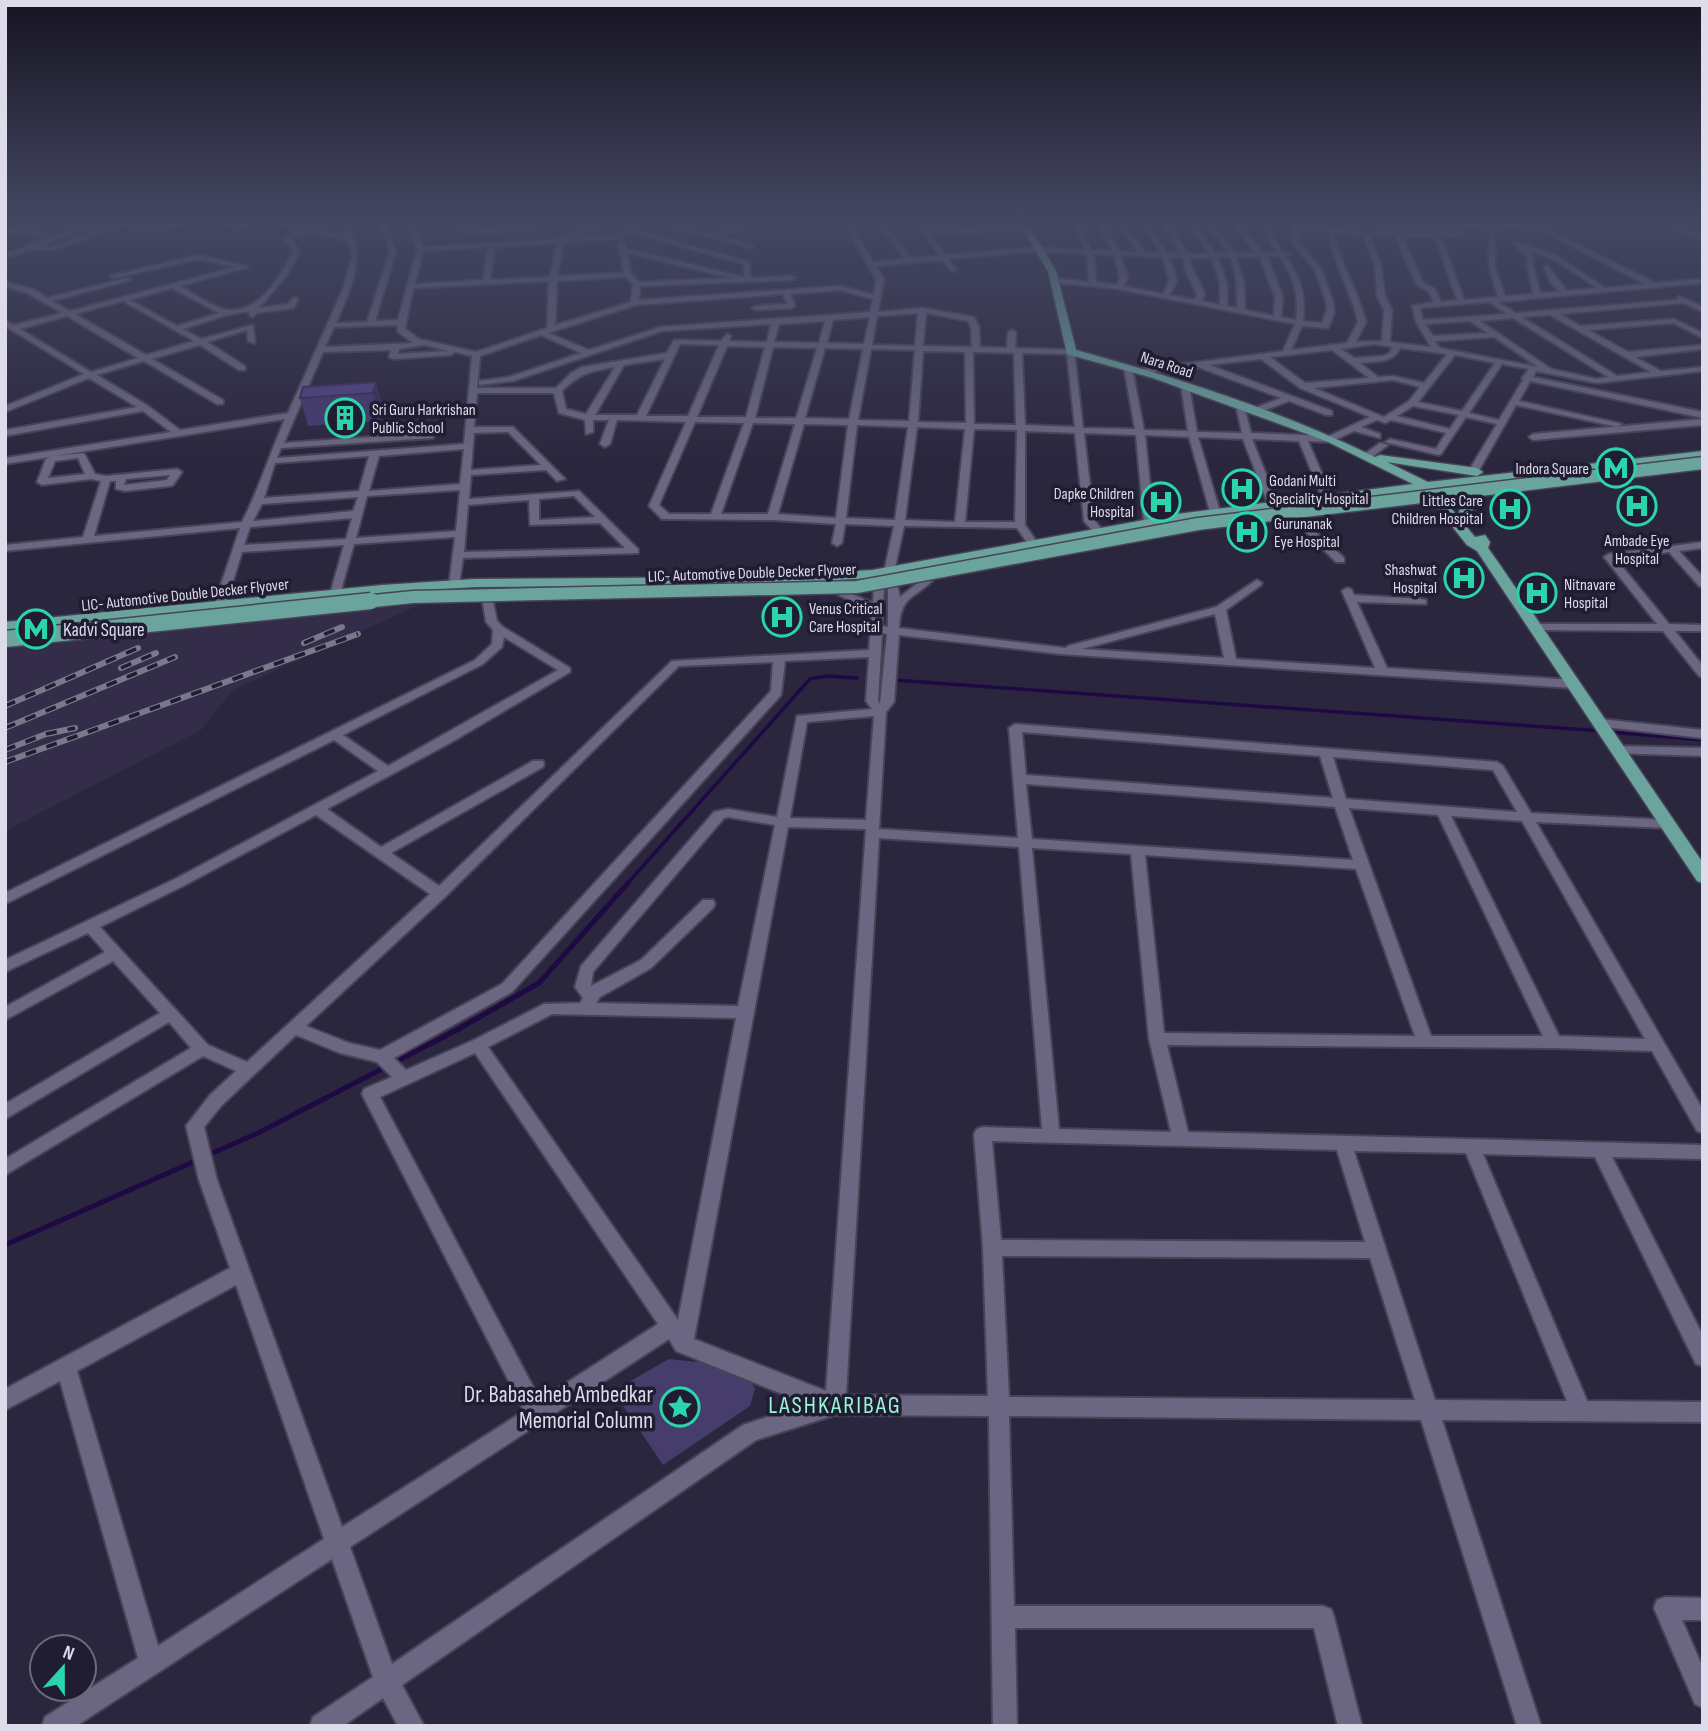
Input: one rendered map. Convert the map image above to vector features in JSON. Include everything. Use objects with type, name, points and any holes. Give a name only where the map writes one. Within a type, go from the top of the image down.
[{"type":"main road","points":[[1059,301],[1071,352]]},
{"type":"main road","name":"Nara Road","points":[[1071,352],[1185,386],[1330,439],[1346,448]]},
{"type":"main road","points":[[1346,448],[1373,456],[1510,476]]},
{"type":"main road","points":[[1346,448],[1451,496],[1703,465]]},
{"type":"main road","points":[[5,628],[219,605],[454,585],[750,581],[872,575],[1215,512],[1327,497],[1433,489],[1510,476],[1703,455]]},
{"type":"main road","name":"LIC- Automotive Double Decker Flyover","points":[[5,628],[380,591],[460,586],[765,584],[865,578],[1215,514],[1703,455]]},
{"type":"main road","points":[[1373,456],[1433,489],[1472,542],[1482,548],[1703,877]]},
{"type":"main road","name":"LIC- Automotive Double Decker Flyover","points":[[5,640],[401,598],[857,587],[1210,522],[1703,465]]},
{"type":"main road","points":[[5,640],[378,602],[487,597],[838,592],[886,587],[1111,544],[1293,514],[1414,500],[1433,489]]},
{"type":"main road","points":[[1464,514],[1471,499],[1478,493]]},
{"type":"main road","points":[[1451,496],[1484,542],[1482,548]]},
{"type":"main road","points":[[1414,500],[1450,514]]},
{"type":"street","points":[[48,301],[220,402]]},
{"type":"street","points":[[9,325],[69,314],[117,301]]},
{"type":"street","points":[[127,301],[178,328],[242,368]]},
{"type":"street","points":[[202,301],[226,313]]},
{"type":"street","points":[[252,341],[250,327],[254,309],[261,301]]},
{"type":"street","points":[[178,328],[226,313],[282,309],[291,306],[293,301]]},
{"type":"street","points":[[215,620],[246,525],[258,501],[271,461],[342,301]]},
{"type":"street","points":[[370,324],[377,301]]},
{"type":"street","points":[[406,301],[401,322],[401,330],[405,335],[471,353]]},
{"type":"street","points":[[551,329],[552,301]]},
{"type":"street","points":[[395,347],[393,356],[471,353],[635,303],[676,301]]},
{"type":"street","points":[[691,301],[697,327]]},
{"type":"street","points":[[756,308],[791,306],[789,301]]},
{"type":"street","points":[[838,543],[853,422],[876,301]]},
{"type":"street","points":[[1188,301],[1325,326],[1333,307],[1329,301]]},
{"type":"street","points":[[1223,308],[1225,301]]},
{"type":"street","points":[[1241,301],[1241,312]]},
{"type":"street","points":[[1277,319],[1279,301]]},
{"type":"street","points":[[1286,353],[1299,323],[1302,301]]},
{"type":"street","points":[[1350,345],[1362,322],[1356,301]]},
{"type":"street","points":[[1383,301],[1388,310],[1386,343]]},
{"type":"street","points":[[1437,350],[1420,322],[1416,306],[1479,301]]},
{"type":"street","points":[[1491,301],[1615,379]]},
{"type":"street","points":[[1420,322],[1685,301],[1703,310]]},
{"type":"street","points":[[880,712],[872,701],[877,629],[900,523],[913,425],[922,310]]},
{"type":"street","points":[[473,387],[510,379],[662,329],[922,310],[971,319],[975,327],[970,428],[960,525]]},
{"type":"street","points":[[1551,312],[1660,374]]},
{"type":"street","points":[[1579,328],[1703,317]]},
{"type":"street","points":[[772,517],[830,318]]},
{"type":"street","points":[[1472,319],[1547,369]]},
{"type":"street","points":[[715,517],[750,419],[776,321]]},
{"type":"street","points":[[1674,321],[1703,336]]},
{"type":"street","points":[[332,326],[401,322]]},
{"type":"street","points":[[731,324],[654,506],[666,517],[772,517],[1020,525]]},
{"type":"street","points":[[9,325],[145,408],[178,432]]},
{"type":"street","points":[[5,409],[89,375],[250,327]]},
{"type":"street","points":[[540,332],[588,353]]},
{"type":"street","points":[[1012,332],[1021,429],[1020,525],[1034,545]]},
{"type":"street","points":[[1430,339],[1495,335]]},
{"type":"street","points":[[640,416],[677,342],[1071,352],[1088,521],[1111,544]]},
{"type":"street","points":[[322,350],[429,343]]},
{"type":"street","points":[[1144,372],[1350,345],[1386,343],[1453,352],[1597,381],[1703,369]]},
{"type":"street","points":[[1353,361],[1385,358],[1393,354],[1397,344]]},
{"type":"street","points":[[1334,347],[1376,380]]},
{"type":"street","points":[[1627,355],[1703,347]]},
{"type":"street","points":[[1263,356],[1308,387],[1385,420],[1412,403],[1453,352]]},
{"type":"street","points":[[454,585],[470,430],[473,387],[471,353]]},
{"type":"street","points":[[473,387],[558,390],[574,374],[585,369],[671,355]]},
{"type":"street","points":[[1357,429],[1383,441],[1438,452],[1500,361]]},
{"type":"street","points":[[589,432],[589,417],[621,363]]},
{"type":"street","points":[[1200,365],[1329,413]]},
{"type":"street","points":[[1128,368],[1140,433],[1149,523]]},
{"type":"street","points":[[1473,472],[1534,368]]},
{"type":"street","points":[[1255,411],[1289,398],[1308,387],[1393,378],[1424,386]]},
{"type":"street","points":[[1526,378],[1703,415]]},
{"type":"street","points":[[1185,386],[1193,435],[1215,512]]},
{"type":"street","points":[[558,390],[562,411],[589,417],[853,422],[1330,439],[1357,429],[1378,416]]},
{"type":"street","points":[[1513,402],[1635,428]]},
{"type":"street","points":[[1412,403],[1502,423]]},
{"type":"street","points":[[1240,406],[1247,437],[1273,504]]},
{"type":"street","points":[[5,433],[145,408]]},
{"type":"street","points":[[5,461],[291,415]]},
{"type":"street","points":[[605,444],[614,417]]},
{"type":"street","points":[[1390,417],[1453,432]]},
{"type":"street","points":[[1533,437],[1703,422]]},
{"type":"street","points":[[15,424],[25,430]]},
{"type":"street","points":[[470,430],[510,429],[561,479]]},
{"type":"street","points":[[277,446],[430,436]]},
{"type":"street","points":[[1303,438],[1327,497]]},
{"type":"street","points":[[1373,456],[1383,441]]},
{"type":"street","points":[[271,461],[468,446]]},
{"type":"street","points":[[335,594],[375,453]]},
{"type":"street","points":[[91,475],[81,455],[51,459],[42,482],[91,475],[106,479],[122,477],[177,472],[170,483],[125,488],[119,487],[122,477]]},
{"type":"street","points":[[466,473],[549,467]]},
{"type":"street","points":[[88,539],[106,479]]},
{"type":"street","points":[[258,501],[465,487]]},
{"type":"street","points":[[458,555],[634,551],[576,493],[464,502]]},
{"type":"street","points":[[534,497],[534,523],[603,520]]},
{"type":"street","points":[[5,548],[358,514]]},
{"type":"street","points":[[1293,514],[1340,560]]},
{"type":"street","points":[[238,549],[461,534]]},
{"type":"street","points":[[1703,545],[1609,557],[1703,674]]},
{"type":"street","points":[[1672,549],[1703,583]]},
{"type":"street","points":[[835,1405],[880,712],[888,702],[895,608],[886,587],[872,575]]},
{"type":"street","points":[[895,608],[911,591],[928,580]]},
{"type":"street","points":[[1060,651],[1220,609],[1257,583]]},
{"type":"street","points":[[838,592],[854,597],[879,611]]},
{"type":"street","points":[[1382,671],[1349,595],[1371,594],[1422,602]]},
{"type":"street","points":[[5,967],[180,882],[387,771],[566,670],[499,629],[492,622],[487,597]]},
{"type":"street","points":[[1220,609],[1231,662]]},
{"type":"street","points":[[1536,627],[1703,628]]},
{"type":"street","points":[[5,899],[478,662],[498,645],[499,629]]},
{"type":"street","points":[[877,629],[1060,651],[1574,684]]},
{"type":"street","points":[[412,1726],[386,1681],[208,1180],[195,1126],[216,1100],[440,894],[676,663],[875,653]]},
{"type":"street","points":[[383,1057],[507,988],[777,692],[779,657]]},
{"type":"street","points":[[54,1726],[536,1414],[677,1335],[745,1012],[801,719],[880,712]]},
{"type":"street","points":[[1600,723],[1703,734]]},
{"type":"street","points":[[1051,1136],[1015,728],[1497,766],[1654,1045],[1703,1126]]},
{"type":"street","points":[[335,734],[387,771]]},
{"type":"street","points":[[1615,745],[1703,752]]},
{"type":"street","points":[[1325,753],[1340,803],[1425,1042]]},
{"type":"street","points":[[381,853],[538,764]]},
{"type":"street","points":[[1019,779],[1526,817],[1668,824]]},
{"type":"street","points":[[317,809],[440,894]]},
{"type":"street","points":[[1442,810],[1554,1042]]},
{"type":"street","points":[[587,1002],[583,986],[586,970],[719,815],[728,813],[782,822],[1025,843],[1362,865]]},
{"type":"street","points":[[1138,850],[1157,1039],[1181,1139]]},
{"type":"street","points":[[587,1002],[646,964],[708,904]]},
{"type":"street","points":[[90,925],[202,1049],[249,1070]]},
{"type":"street","points":[[5,1014],[115,953]]},
{"type":"street","points":[[536,1414],[370,1094],[478,1045],[550,1008],[587,1002],[745,1012]]},
{"type":"street","points":[[5,1112],[170,1014]]},
{"type":"street","points":[[294,1028],[346,1049],[383,1057],[404,1079]]},
{"type":"street","points":[[1157,1039],[1654,1045]]},
{"type":"street","points":[[478,1045],[677,1335],[835,1405]]},
{"type":"street","points":[[5,1168],[202,1049]]},
{"type":"street","points":[[1004,1726],[999,1405],[992,1248],[983,1134],[1703,1152]]},
{"type":"street","points":[[1343,1143],[1529,1726]]},
{"type":"street","points":[[1472,1147],[1581,1410]]},
{"type":"street","points":[[1600,1150],[1703,1357]]},
{"type":"street","points":[[992,1248],[1377,1250]]},
{"type":"street","points":[[5,1400],[241,1272]]},
{"type":"street","points":[[66,1367],[151,1663]]},
{"type":"street","points":[[322,1726],[750,1432],[835,1405],[1703,1412]]},
{"type":"street","points":[[1703,1609],[1665,1608],[1703,1696]]},
{"type":"street","points":[[1002,1617],[1323,1617],[1349,1726]]},
{"type":"shaded area","points":[[419,605],[233,690],[201,730],[5,831],[5,645],[299,611]]},
{"type":"shaded area","points":[[669,1359],[707,1363],[748,1375],[755,1389],[750,1406],[663,1465],[613,1391]]},
{"type":"building","points":[[376,382],[373,393],[300,398],[303,387]]},
{"type":"waterway","points":[[626,885],[810,679],[827,676],[857,678]]},
{"type":"waterway","points":[[894,680],[1602,731]]},
{"type":"waterway","points":[[1611,732],[1703,740]]},
{"type":"waterway","points":[[208,1155],[258,1133],[457,1030],[539,983],[628,883]]},
{"type":"waterway","points":[[5,1245],[200,1159]]},
{"type":"railway","points":[[335,603],[439,593],[814,588],[929,573],[1146,530],[1266,511],[1703,460]]},
{"type":"railway","points":[[5,635],[353,601]]},
{"type":"railway","points":[[304,643],[342,627]]},
{"type":"railway","points":[[5,762],[358,634]]},
{"type":"railway","points":[[5,706],[138,648]]},
{"type":"railway","points":[[121,668],[156,653]]},
{"type":"railway","points":[[5,728],[175,657]]},
{"type":"railway","points":[[5,750],[46,734],[75,728]]},
{"type":"place","name":"Sri Guru Harkrishan Public School","points":[[345,418]]},
{"type":"place","name":"Indora Square","points":[[1616,468]]},
{"type":"place","name":"Godani Multi Speciality Hospital","points":[[1242,489]]},
{"type":"place","name":"Dapke Children Hospital","points":[[1161,502]]},
{"type":"place","name":"Ambade Eye Hospital","points":[[1637,506]]},
{"type":"place","name":"Littles Care Children Hospital","points":[[1510,509]]},
{"type":"place","name":"Gurunanak Eye Hospital","points":[[1247,532]]},
{"type":"place","name":"Shashwat Hospital","points":[[1464,578]]},
{"type":"place","name":"Nitnavare Hospital","points":[[1537,593]]},
{"type":"place","name":"Venus Critical Care Hospital","points":[[782,617]]},
{"type":"place","name":"Kadvi Square","points":[[36,629]]},
{"type":"place","name":"Dr. Babasaheb Ambedkar Memorial Column","points":[[680,1407]]},
{"type":"district","name":"LASHKARIBAG","points":[[835,1405]]}]
